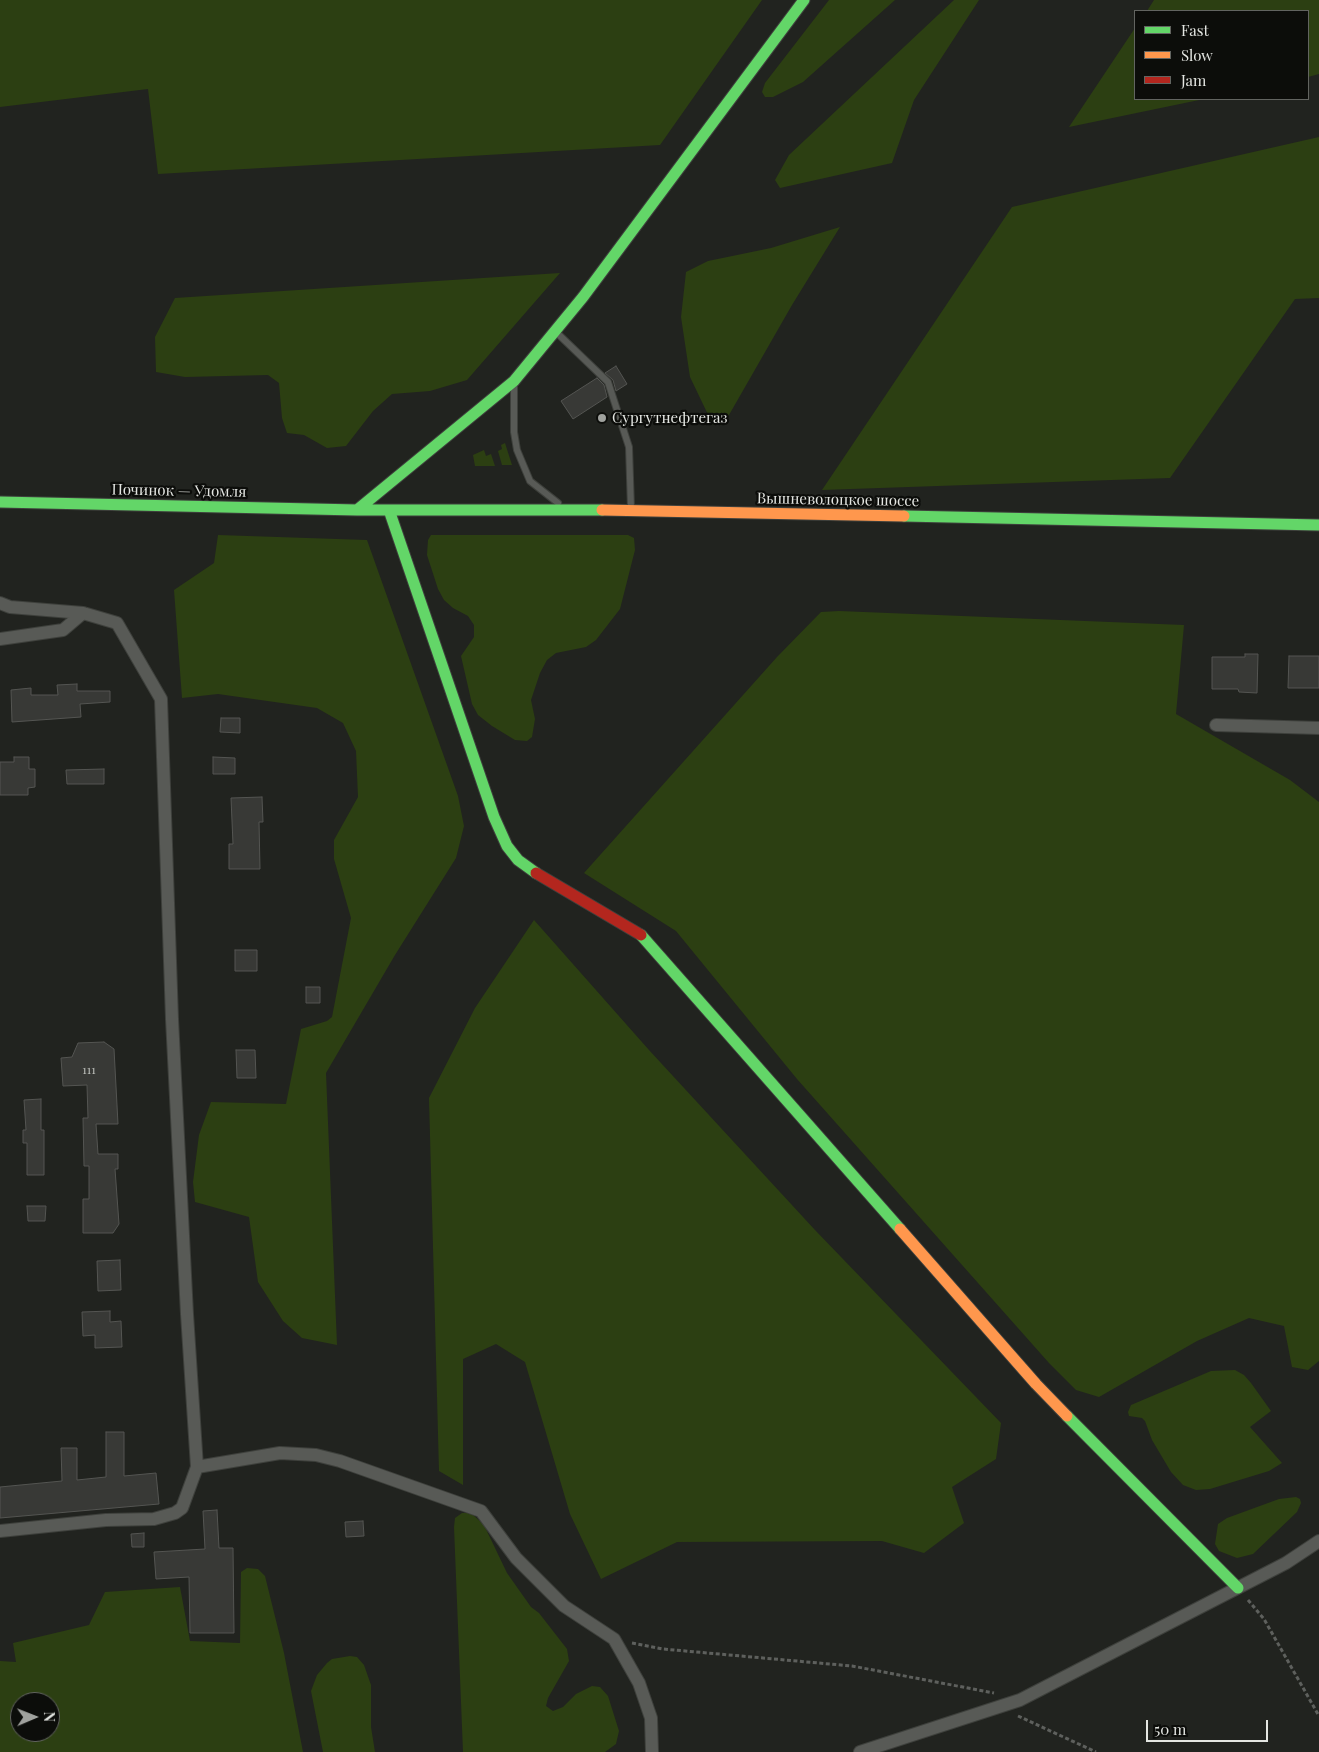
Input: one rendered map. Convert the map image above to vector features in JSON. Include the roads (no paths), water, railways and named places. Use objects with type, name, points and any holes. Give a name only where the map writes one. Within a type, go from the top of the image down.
[{"type":"main road","points":[[357,510],[514,381],[589,290],[804,0]]},
{"type":"main road","name":"Починок — Удомля","points":[[0,502],[357,510]]},
{"type":"main road","name":"Вышневолоцкое шоссе","points":[[357,510],[631,510],[1319,525]]},
{"type":"main road","points":[[389,510],[494,817],[507,846],[518,860],[546,880],[641,934],[1036,1384],[1238,1588]]},
{"type":"street","points":[[0,603],[10,607],[83,613],[117,623],[161,699],[173,1038],[197,1467],[182,1508],[175,1513],[154,1520],[106,1520],[0,1531]]},
{"type":"street","points":[[0,640],[62,630],[83,613]]},
{"type":"street","points":[[1216,725],[1319,728]]},
{"type":"street","points":[[197,1467],[280,1453],[316,1455],[340,1461],[482,1511],[516,1558],[564,1606],[614,1639],[638,1683],[652,1718],[652,1752]]},
{"type":"street","points":[[860,1752],[1020,1700],[1286,1564],[1319,1541]]},
{"type":"lane","points":[[555,331],[608,382],[629,447],[631,510]]},
{"type":"lane","points":[[514,381],[514,432],[517,450],[530,481],[565,509]]},
{"type":"place","name":"Сургутнефтегаз","points":[[602,418]]}]
